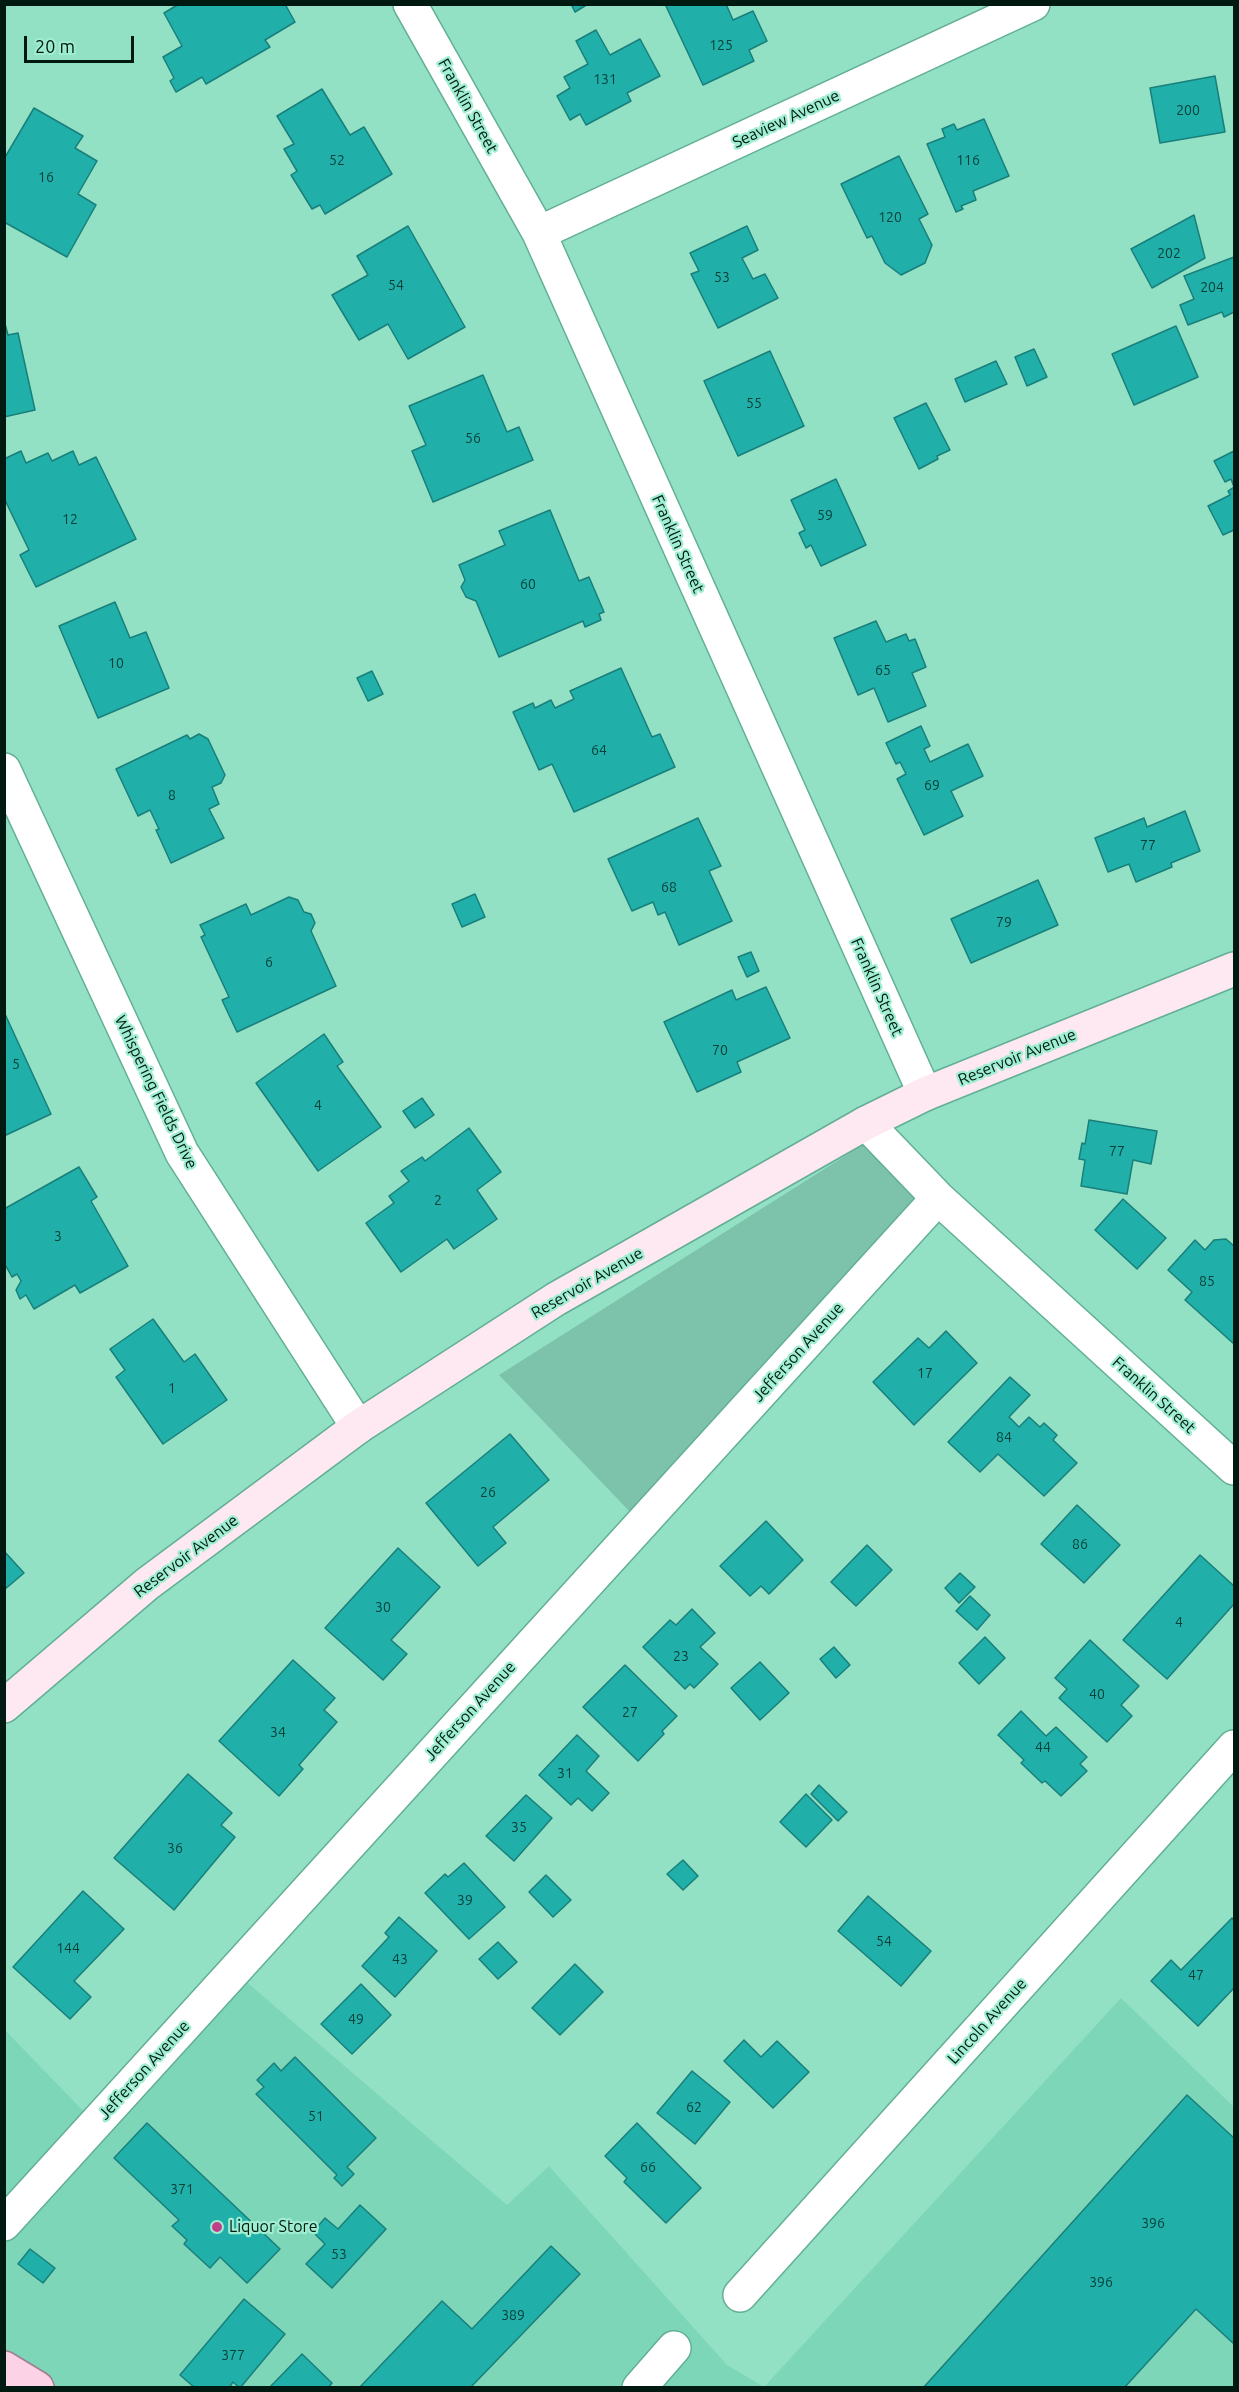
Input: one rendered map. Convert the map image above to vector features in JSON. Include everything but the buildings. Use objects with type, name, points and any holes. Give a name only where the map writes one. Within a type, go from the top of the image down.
[{"type":"main road","name":"Reservoir Avenue","points":[[4,1706],[147,1584],[358,1427],[556,1299],[866,1123],[925,1094],[1234,969]]},
{"type":"main road","points":[[4,2368],[37,2388]]},
{"type":"street","name":"Franklin Street","points":[[410,4],[539,233],[925,1094]]},
{"type":"street","name":"Seaview Avenue","points":[[539,233],[1033,4]]},
{"type":"street","name":"Whispering Fields Drive","points":[[4,770],[183,1153],[358,1427]]},
{"type":"street","name":"Franklin Street","points":[[866,1123],[938,1198],[1234,1468]]},
{"type":"street","name":"Jefferson Avenue","points":[[4,2224],[938,1198]]},
{"type":"street","name":"Lincoln Avenue","points":[[741,2295],[1234,1747]]},
{"type":"street","points":[[639,2388],[674,2348]]},
{"type":"shaded area","points":[[867,1142],[920,1195],[633,1515],[499,1375]]},
{"type":"shaded area","points":[[229,1967],[507,2205],[549,2166],[727,2365],[764,2387],[5,2387],[4,2029],[92,2120]]},
{"type":"shaded area","points":[[1121,1998],[1234,2107],[1234,2387],[764,2387]]},
{"type":"place","name":"Liquor Store","points":[[217,2227]]}]
